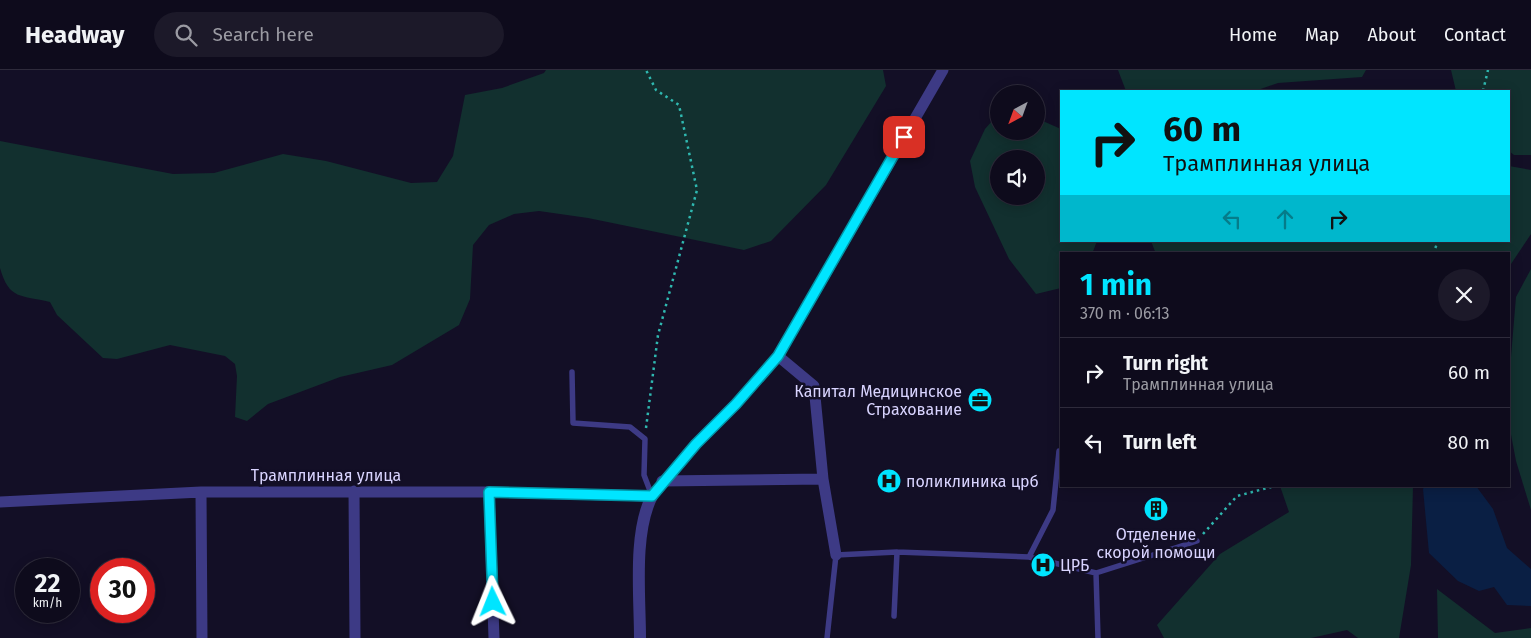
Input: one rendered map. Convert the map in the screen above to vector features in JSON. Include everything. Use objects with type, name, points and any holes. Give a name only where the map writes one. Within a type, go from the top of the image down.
[{"type":"street","points":[[640,638],[641,530],[644,511],[652,496],[662,481],[736,404],[778,356],[943,70]]},
{"type":"street","points":[[778,356],[814,386],[823,479],[836,555]]},
{"type":"street","points":[[662,481],[823,479]]},
{"type":"street","points":[[354,491],[354,638]]},
{"type":"street","points":[[201,492],[202,638]]},
{"type":"street","name":"Трамплинная улица","points":[[0,502],[201,492],[489,492],[652,496]]},
{"type":"street","points":[[489,492],[494,638]]},
{"type":"lane","points":[[572,372],[573,422],[630,427],[645,439],[644,475],[652,496]]},
{"type":"lane","points":[[1028,557],[1053,510],[1059,451]]},
{"type":"lane","points":[[827,638],[836,555],[897,552],[1028,557],[1096,573],[1197,541]]},
{"type":"lane","points":[[894,616],[897,552]]},
{"type":"lane","points":[[1096,573],[1098,638]]},
{"type":"path","points":[[645,439],[658,335],[697,190],[679,105],[656,90],[646,70]]},
{"type":"path","points":[[1483,90],[1488,70]]},
{"type":"path","points":[[1197,541],[1237,496],[1271,487]]},
{"type":"green space","points":[[546,70],[883,70],[886,86],[826,185],[771,241],[744,250],[588,218],[539,211],[514,214],[489,225],[473,245],[470,299],[459,325],[392,365],[340,377],[268,404],[247,421],[235,417],[237,376],[235,364],[225,356],[170,345],[117,359],[103,358],[57,315],[50,302],[24,297],[12,291],[0,268],[0,141],[173,174],[214,173],[283,154],[326,161],[411,183],[437,182],[453,156],[465,95],[502,88],[544,73]]},
{"type":"green space","points":[[1118,70],[1366,70],[1362,77],[1278,83],[1258,90],[1126,90]]},
{"type":"green space","points":[[1451,70],[1531,70],[1531,155],[1514,155],[1510,152],[1510,90],[1456,90]]},
{"type":"green space","points":[[1045,122],[1060,129],[1060,242],[1097,242],[1093,252],[1060,252],[1060,288],[1036,294],[1009,259],[975,187],[970,161],[985,129],[990,123],[990,140],[1045,140]]},
{"type":"green space","points":[[1510,166],[1531,170],[1531,234],[1510,266],[1510,252],[1155,252],[1151,242],[1510,242]]},
{"type":"green space","points":[[1531,269],[1531,510],[1516,461],[1510,429],[1510,369],[1516,297]]},
{"type":"green space","points":[[1280,487],[1413,487],[1411,565],[1399,638],[1358,638],[1347,630],[1311,638],[1164,638],[1157,625],[1220,554],[1289,512]]},
{"type":"green space","points":[[1437,589],[1495,633],[1531,628],[1531,638],[1438,638]]},
{"type":"water","points":[[1424,487],[1477,487],[1493,509],[1507,548],[1531,569],[1531,606],[1507,605],[1494,587],[1479,591],[1458,581],[1429,553]]},
{"type":"place","name":"Капитал Медицинское Страхование","points":[[980,400]]},
{"type":"place","name":"поликлиника црб","points":[[889,481]]},
{"type":"place","name":"Отделение скорой помощи","points":[[1156,509]]},
{"type":"place","name":"ЦРБ","points":[[1043,565]]},
{"type":"route","points":[[493,602],[489,492],[652,496],[662,481],[736,404],[778,356],[904,137]]}]
